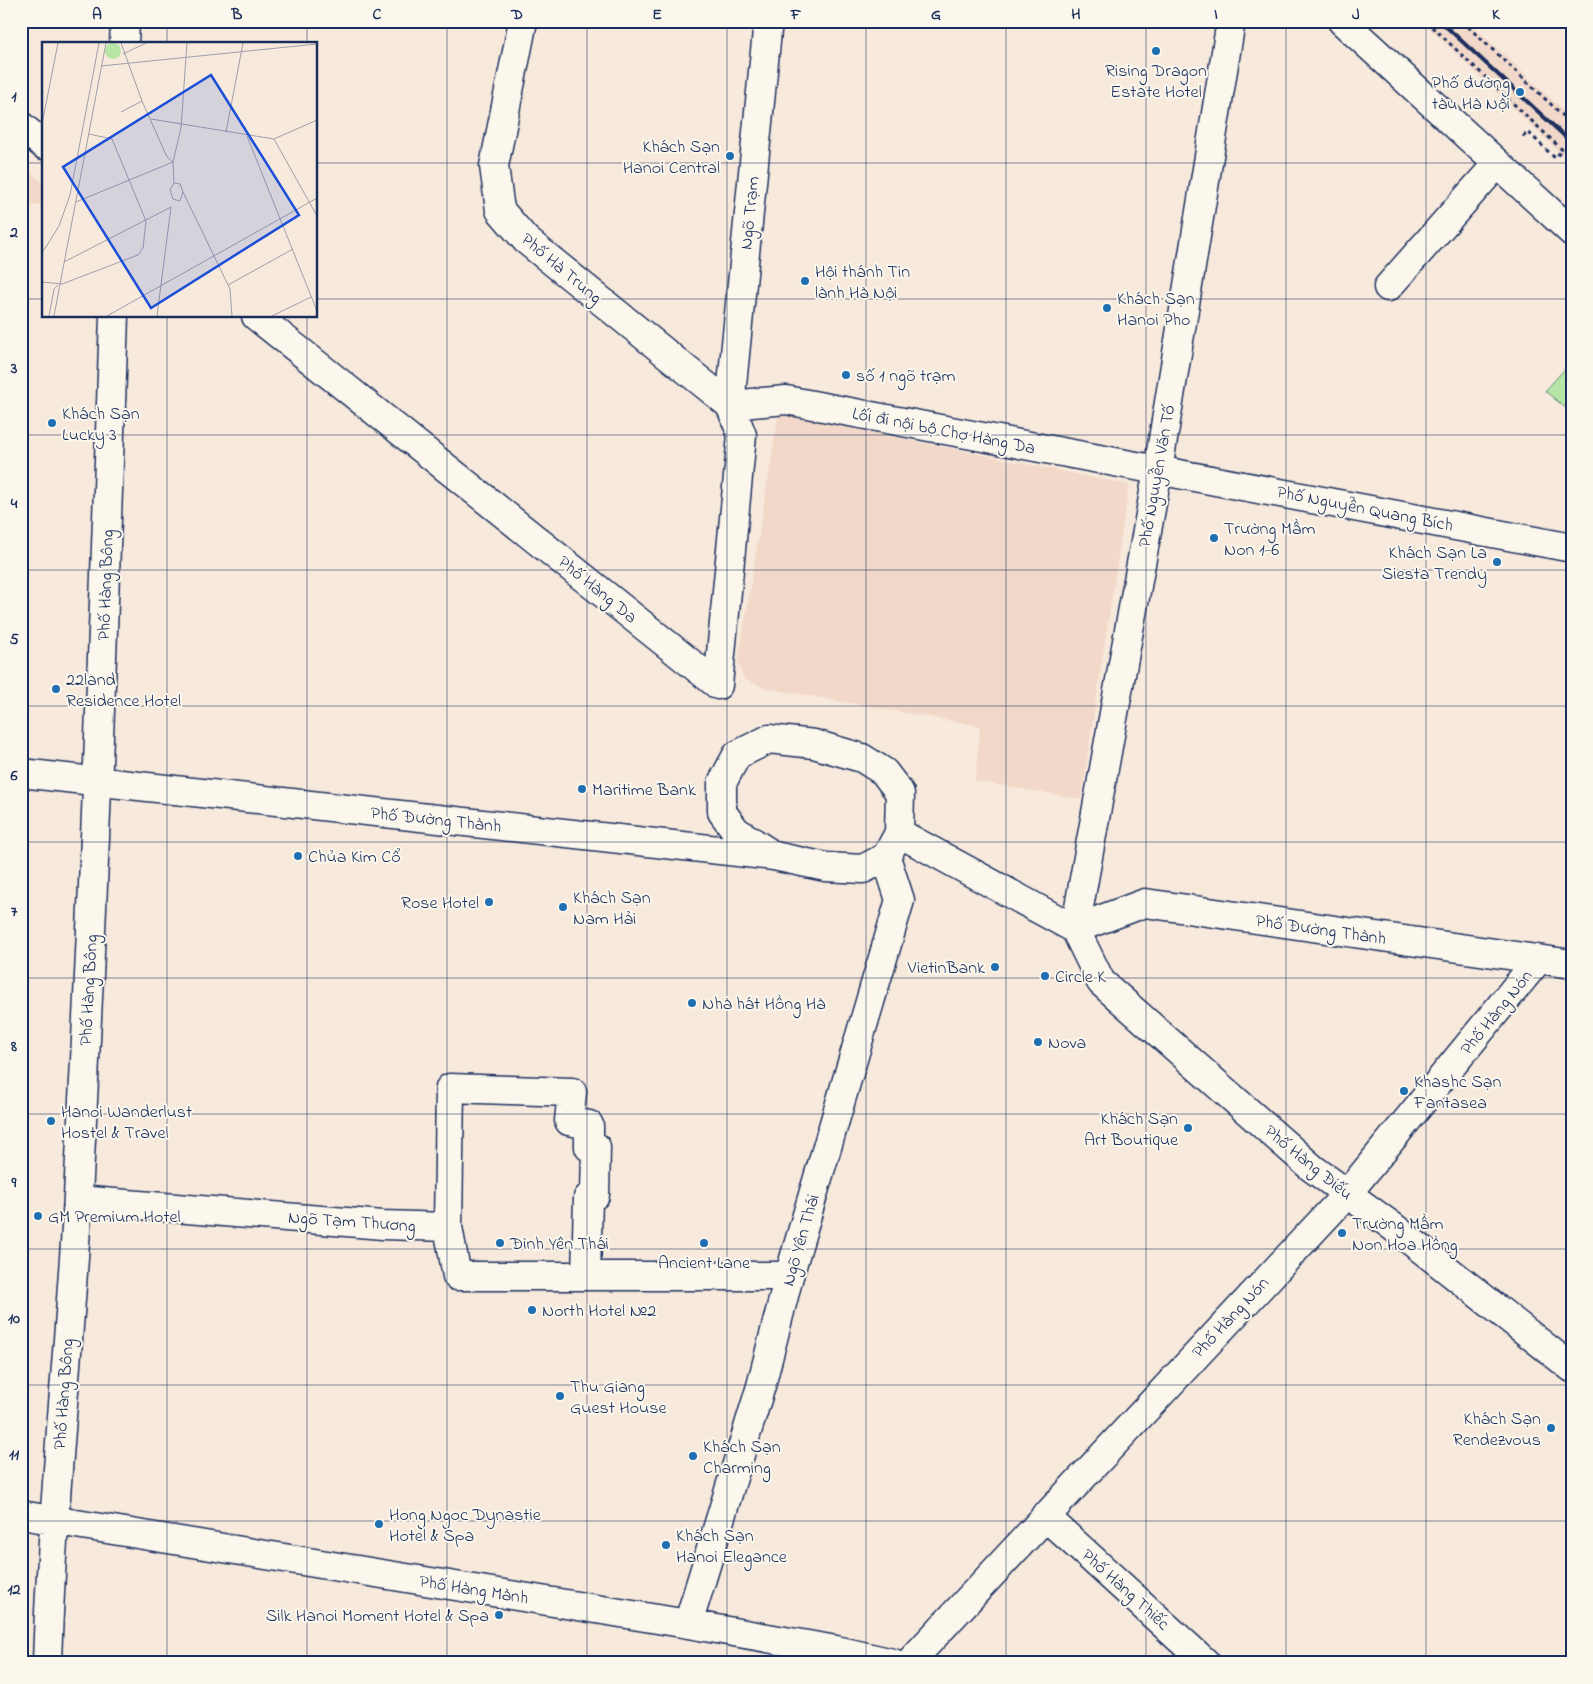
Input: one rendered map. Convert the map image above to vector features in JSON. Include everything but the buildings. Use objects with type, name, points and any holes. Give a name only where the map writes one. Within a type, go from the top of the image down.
[{"type":"street","points":[[124,42],[125,21]]},
{"type":"street","name":"Phố Hà Trung","points":[[523,21],[494,166],[500,210],[526,240],[730,405]]},
{"type":"street","name":"Ngõ Trạm","points":[[730,405],[768,21]]},
{"type":"street","name":"Phố Nguyễn Văn Tố","points":[[1075,929],[1158,470],[1231,21]]},
{"type":"street","points":[[1342,21],[1572,232]]},
{"type":"street","points":[[21,126],[42,143]]},
{"type":"street","points":[[1388,287],[1497,164]]},
{"type":"street","name":"Phố Hàng Bông","points":[[47,1663],[54,1521],[78,1200],[98,781],[114,318]]},
{"type":"street","name":"Phố Hàng Da","points":[[259,318],[718,685],[742,435],[730,405]]},
{"type":"street","name":"Lối đi nội bộ Chợ Hàng Da","points":[[730,405],[786,400],[1158,470]]},
{"type":"street","name":"Phố Nguyễn Quang Bích","points":[[1158,470],[1572,548]]},
{"type":"street","points":[[769,739],[814,744],[862,758],[884,772],[900,793],[899,834],[886,857],[863,869],[826,867],[774,856],[736,831],[722,812],[722,783],[737,755],[769,739]]},
{"type":"street","name":"Phố Đường Thành","points":[[21,773],[774,856]]},
{"type":"street","points":[[899,834],[1075,929]]},
{"type":"street","name":"Ngõ Yên Thái","points":[[688,1624],[761,1386],[789,1276],[900,900],[886,857]]},
{"type":"street","name":"Phố Đường Thành","points":[[1075,929],[1145,903],[1572,964]]},
{"type":"street","name":"Phố Hàng Điếu","points":[[1075,929],[1101,982],[1312,1168],[1392,1226],[1572,1368]]},
{"type":"street","name":"Phố Hàng Nón","points":[[909,1663],[1347,1194],[1538,960]]},
{"type":"street","points":[[586,1275],[588,1198],[596,1194],[596,1147],[590,1147],[589,1125],[569,1121],[572,1092],[450,1088],[448,1227],[457,1276],[789,1276]]},
{"type":"street","name":"Ngõ Tạm Thương","points":[[78,1200],[374,1224],[448,1227]]},
{"type":"street","name":"Phố Hàng Mành","points":[[21,1515],[688,1624],[893,1663]]},
{"type":"street","name":"Phố Hàng Thiếc","points":[[1045,1516],[1206,1663]]},
{"type":"path","points":[[1426,21],[1572,159]]},
{"type":"path","points":[[1462,21],[1572,124]]},
{"type":"path","points":[[1523,137],[1528,132],[1556,158],[1562,150]]},
{"type":"shaded area","name":"Phố đường tàu Hà Nội","points":[[1422,21],[1468,21],[1561,108],[1572,119],[1572,164]]},
{"type":"shaded area","points":[[21,163],[42,182],[42,205],[21,205]]},
{"type":"shaded area","points":[[779,413],[1129,485],[1081,799],[975,781],[980,726],[765,688],[744,679],[738,663]]},
{"type":"green space","points":[[1572,362],[1572,413],[1545,391]]},
{"type":"railway","points":[[1440,21],[1572,143]]},
{"type":"place","name":"Rising Dragon Estate Hotel","points":[[1156,51]]},
{"type":"place","name":"Phố đường tàu Hà Nội","points":[[1520,92]]},
{"type":"place","name":"Khách Sạn Hanoi Central","points":[[730,156]]},
{"type":"place","name":"Hội thánh Tin lành Hà Nội","points":[[805,281]]},
{"type":"place","name":"Khách Sạn Hanoi Pho","points":[[1107,308]]},
{"type":"place","name":"số 1 ngõ trạm","points":[[846,375]]},
{"type":"place","name":"Khách Sạn Lucky 3","points":[[52,423]]},
{"type":"place","name":"Trường Mầm Non 1-6","points":[[1214,538]]},
{"type":"place","name":"Khách Sạn La Siesta Trendy","points":[[1497,562]]},
{"type":"place","name":"22land Residence Hotel","points":[[56,689]]},
{"type":"place","name":"Maritime Bank","points":[[582,789]]},
{"type":"place","name":"Chủa Kim Cổ","points":[[298,856]]},
{"type":"place","name":"Rose Hotel","points":[[489,902]]},
{"type":"place","name":"Khách Sạn Nam Hải","points":[[563,907]]},
{"type":"place","name":"VietinBank","points":[[995,967]]},
{"type":"place","name":"Circle K","points":[[1045,976]]},
{"type":"place","name":"Nhà hát Hồng Hà","points":[[692,1003]]},
{"type":"place","name":"Nova","points":[[1038,1042]]},
{"type":"place","name":"Khashc Sạn Fantasea","points":[[1404,1091]]},
{"type":"place","name":"Hanoi Wanderlust Hostel & Travel","points":[[51,1121]]},
{"type":"place","name":"Khách Sạn Art Boutique","points":[[1188,1128]]},
{"type":"place","name":"GM Premium Hotel","points":[[38,1216]]},
{"type":"place","name":"Trường Mầm Non Hoa Hồng","points":[[1342,1233]]},
{"type":"place","name":"Đình Yên Thái","points":[[500,1243]]},
{"type":"place","name":"Ancient Lane","points":[[704,1243]]},
{"type":"place","name":"North Hotel №2","points":[[532,1310]]},
{"type":"place","name":"Thu Giang Guest House","points":[[560,1396]]},
{"type":"place","name":"Khách Sạn Rendezvous","points":[[1551,1428]]},
{"type":"place","name":"Khách Sạn Charming","points":[[693,1456]]},
{"type":"place","name":"Hong Ngoc Dynastie Hotel & Spa","points":[[379,1524]]},
{"type":"place","name":"Khách Sạn Hanoi Elegance","points":[[666,1545]]},
{"type":"place","name":"Silk Hanoi Moment Hotel & Spa","points":[[499,1615]]}]
